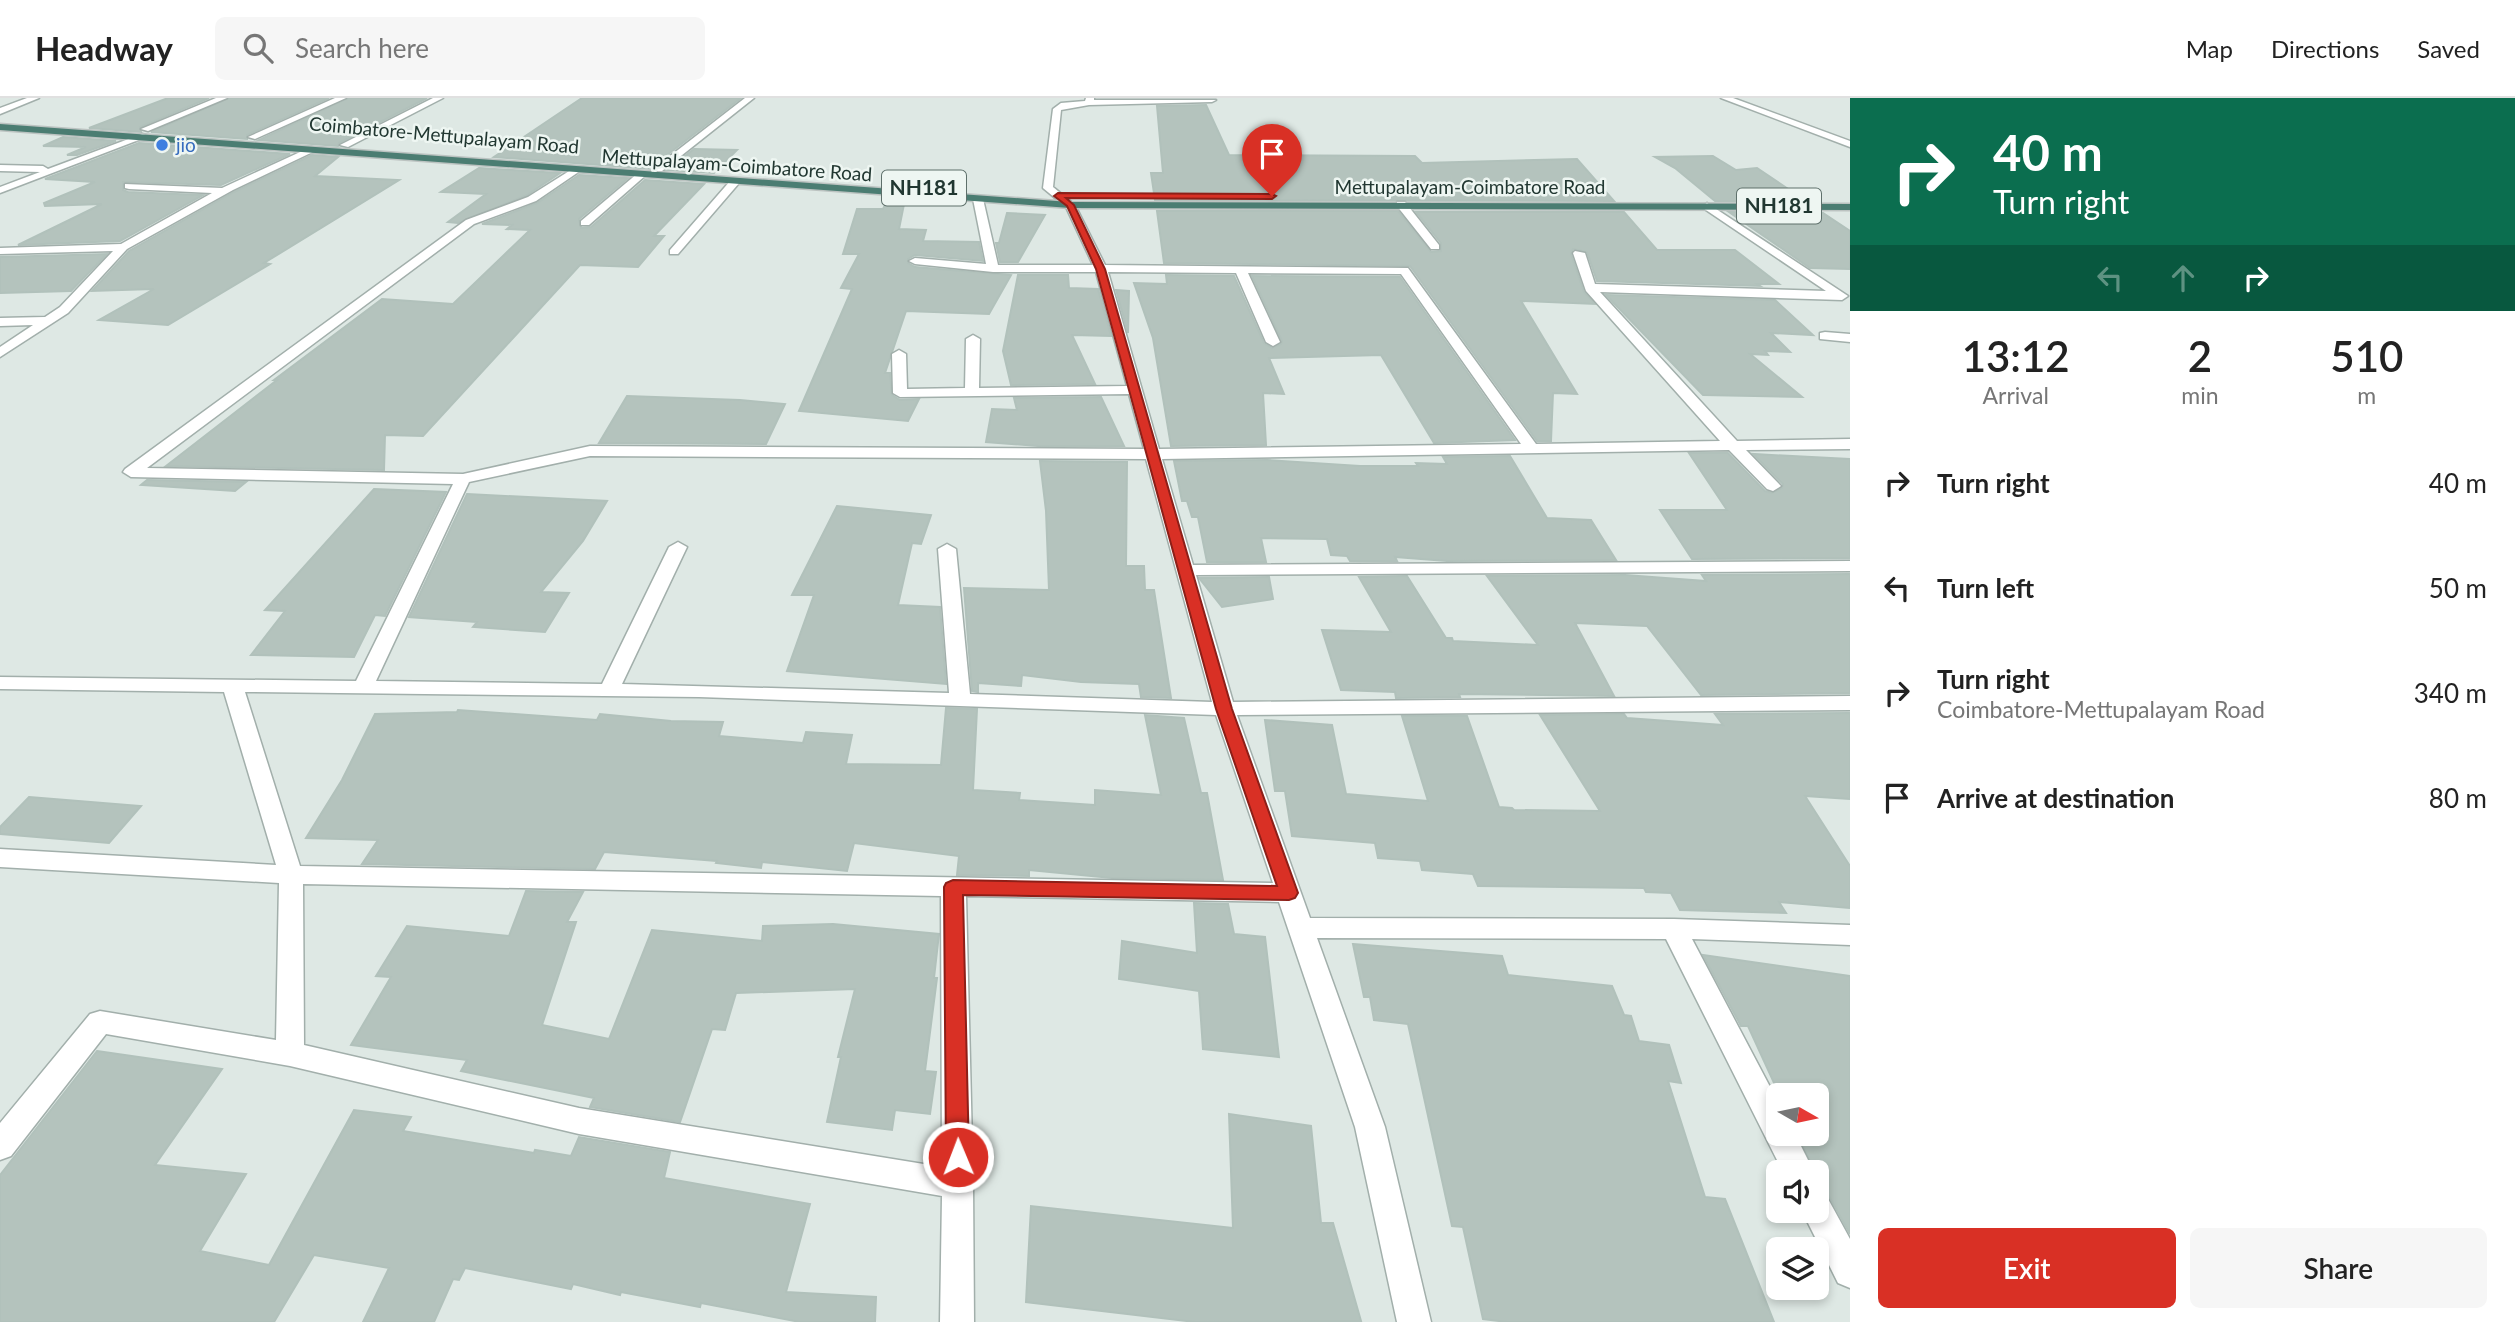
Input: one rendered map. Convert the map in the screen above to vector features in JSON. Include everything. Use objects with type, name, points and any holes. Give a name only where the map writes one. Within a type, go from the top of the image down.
[{"type":"highway","name":"Coimbatore-Mettupalayam Road","points":[[0,120],[110,127],[144,133],[252,137],[1064,200],[1702,196],[1850,199]]},
{"type":"highway","name":"Mettupalayam-Coimbatore Road","points":[[0,127],[144,133],[574,171],[978,199],[1850,207]]},
{"type":"highway","points":[[97,132],[110,127]]},
{"type":"street","points":[[0,111],[35,98]]},
{"type":"street","points":[[0,190],[144,133],[223,98]]},
{"type":"street","points":[[252,137],[342,98]]},
{"type":"street","points":[[345,145],[439,98]]},
{"type":"street","points":[[659,169],[750,98]]},
{"type":"street","points":[[1210,98],[1212,100],[1090,101],[1057,108],[1048,188],[1064,200],[1101,269],[1224,709],[1370,1127],[1415,1322]]},
{"type":"street","points":[[1725,98],[1850,144]]},
{"type":"street","points":[[0,352],[64,310],[123,247],[224,191],[314,149]]},
{"type":"street","points":[[0,168],[56,169]]},
{"type":"street","points":[[574,171],[532,199],[470,222],[131,472],[463,479],[590,451],[1151,454],[1850,444]]},
{"type":"street","points":[[585,223],[641,175]]},
{"type":"street","points":[[674,252],[735,182]]},
{"type":"street","points":[[129,186],[224,191]]},
{"type":"street","points":[[978,199],[993,268]]},
{"type":"street","points":[[1401,204],[1435,247]]},
{"type":"street","points":[[1707,206],[1845,298]]},
{"type":"street","points":[[0,251],[123,247]]},
{"type":"street","points":[[1579,253],[1590,288],[1733,446],[1773,486]]},
{"type":"street","points":[[915,261],[993,268],[1404,270],[1533,450]]},
{"type":"street","points":[[1240,269],[1273,342]]},
{"type":"street","points":[[1590,288],[1845,298]]},
{"type":"street","points":[[0,323],[47,321]]},
{"type":"street","points":[[1825,336],[1850,338]]},
{"type":"street","points":[[972,393],[973,339]]},
{"type":"street","points":[[899,354],[900,393],[1133,390]]},
{"type":"street","points":[[363,688],[463,479]]},
{"type":"street","points":[[609,690],[678,547]]},
{"type":"street","points":[[947,549],[960,699]]},
{"type":"street","points":[[1185,570],[1850,566]]},
{"type":"street","points":[[0,683],[609,690],[1224,709],[1850,703]]},
{"type":"street","points":[[233,687],[291,875],[290,1054]]},
{"type":"street","points":[[0,858],[291,875],[1289,893]]},
{"type":"street","points":[[953,887],[958,1185],[957,1322]]},
{"type":"street","points":[[1301,928],[1674,929],[1850,935]]},
{"type":"street","points":[[1674,929],[1766,1108]]},
{"type":"street","points":[[1,1143],[100,1022],[290,1054],[579,1121],[958,1185]]},
{"type":"street","points":[[1824,1223],[1850,1272]]},
{"type":"building","points":[[168,98],[209,98],[140,127],[141,132],[89,128]]},
{"type":"building","points":[[229,98],[329,98],[247,135],[247,139],[151,132]]},
{"type":"building","points":[[348,98],[427,98],[339,143],[338,146],[259,140]]},
{"type":"building","points":[[582,98],[741,98],[654,165],[653,169],[494,157]]},
{"type":"building","points":[[1206,105],[1229,155],[1415,156],[1422,163],[1577,159],[1614,201],[1155,200],[1151,173],[1163,173],[1157,106]]},
{"type":"building","points":[[63,137],[116,141],[77,155],[67,155],[86,147],[43,146]]},
{"type":"building","points":[[139,143],[290,154],[221,185],[123,182],[123,190],[128,192],[203,195],[120,241],[18,245],[102,204],[45,206],[44,203],[95,182],[45,179]]},
{"type":"building","points":[[694,149],[737,150],[714,173],[667,170]]},
{"type":"building","points":[[312,155],[338,157],[315,176],[399,180],[264,263],[270,264],[168,325],[99,320],[154,289],[92,291],[129,251],[234,192]]},
{"type":"building","points":[[1713,156],[1736,170],[1757,168],[1806,201],[1715,201],[1675,168],[1655,157]]},
{"type":"building","points":[[479,168],[560,173],[527,195],[458,223],[448,222],[486,194],[441,192]]},
{"type":"building","points":[[579,175],[628,178],[579,219],[581,228],[591,227],[645,180],[704,184],[654,236],[664,236],[638,267],[580,265],[423,436],[385,435],[384,470],[166,466],[382,299],[453,304],[530,230],[507,229],[512,225],[482,224],[537,203]]},
{"type":"building","points":[[889,197],[905,199],[899,229],[926,230],[923,241],[979,242],[983,261],[915,255],[908,259],[908,263],[915,267],[1011,275],[989,314],[906,311],[885,373],[890,373],[892,395],[900,400],[919,399],[908,421],[799,411],[852,289],[841,288],[859,254],[843,254],[857,209],[883,209]]},
{"type":"building","points":[[1157,211],[1398,211],[1431,252],[1441,251],[1441,243],[1416,212],[1624,212],[1657,250],[1735,250],[1779,284],[1757,284],[1760,286],[1597,281],[1587,252],[1573,249],[1571,254],[1584,292],[1595,304],[1521,301],[1577,394],[1553,393],[1551,441],[1537,441],[1410,266],[1164,263]]},
{"type":"building","points":[[1729,212],[1823,213],[1850,231],[1850,269],[1810,268]]},
{"type":"building","points":[[1007,213],[1045,215],[1018,262],[1000,262],[996,243],[999,243]]},
{"type":"building","points":[[107,254],[71,291],[0,293],[0,257]]},
{"type":"building","points":[[1018,275],[1068,275],[1069,288],[1098,289],[1111,336],[1072,335],[1095,384],[1011,385],[1003,351]]},
{"type":"building","points":[[1166,275],[1234,276],[1264,343],[1272,348],[1282,341],[1252,276],[1400,277],[1515,440],[1434,443],[1381,355],[1269,358],[1284,394],[1263,393],[1266,445],[1171,446],[1153,338],[1134,283],[1167,284]]},
{"type":"building","points":[[1116,290],[1129,291],[1128,333]]},
{"type":"building","points":[[1606,295],[1775,300],[1813,335],[1771,333],[1790,352],[1765,351],[1768,355],[1750,354],[1802,397],[1703,395]]},
{"type":"building","points":[[627,396],[785,404],[766,444],[599,443]]},
{"type":"building","points":[[1101,397],[1124,446],[1038,446],[986,442],[992,409],[1017,410],[1014,398]]},
{"type":"building","points":[[1689,453],[1728,453],[1765,491],[1772,493],[1782,488],[1783,484],[1753,454],[1850,459],[1850,558],[1692,559],[1660,510],[1727,510]]},
{"type":"building","points":[[1510,456],[1547,518],[1591,520],[1616,560],[1447,561],[1395,557],[1397,561],[1350,561],[1347,556],[1331,555],[1327,539],[1261,538],[1266,562],[1207,562],[1198,517],[1192,517],[1187,501],[1182,501],[1174,461],[1267,460],[1360,466],[1418,466],[1416,463],[1447,464],[1443,457]]},
{"type":"building","points":[[1040,461],[1127,462],[1126,566],[1144,566],[1145,590],[1154,590],[1171,698],[1141,697],[1139,684],[1081,682],[1022,675],[1021,686],[978,683],[978,692],[972,691],[964,588],[1049,590],[1046,511]]},
{"type":"building","points":[[147,480],[246,482],[235,491],[141,485]]},
{"type":"building","points":[[374,489],[446,492],[385,616],[375,615],[354,657],[251,655],[285,611],[265,610]]},
{"type":"building","points":[[467,494],[607,501],[583,541],[541,592],[569,593],[545,632],[473,627],[477,622],[409,617]]},
{"type":"building","points":[[837,506],[931,515],[921,544],[912,543],[898,605],[940,607],[946,684],[787,671],[814,595],[792,595]]},
{"type":"building","points":[[1850,574],[1850,693],[1701,695],[1647,626],[1575,623],[1614,696],[1459,694],[1460,697],[1396,698],[1395,692],[1341,690],[1322,630],[1391,632],[1359,577],[1407,576],[1446,638],[1452,638],[1453,641],[1538,645],[1487,576],[1625,575],[1706,581],[1702,575]]},
{"type":"building","points":[[1269,577],[1273,599],[1222,607],[1199,578]]},
{"type":"building","points":[[946,708],[977,709],[973,790],[1020,793],[1019,800],[1095,805],[1095,790],[1161,795],[1145,715],[1184,718],[1201,793],[1207,793],[1223,880],[1112,878],[1029,870],[1029,876],[957,875],[959,856],[854,843],[847,871],[762,862],[761,868],[716,863],[717,861],[604,852],[595,869],[362,864],[378,840],[306,838],[342,780],[375,714],[458,710],[597,720],[600,714],[671,721],[723,722],[719,736],[803,743],[806,732],[852,735],[846,764],[941,765]]},
{"type":"building","points":[[1850,713],[1850,799],[1805,796],[1850,866],[1850,908],[1779,902],[1786,913],[1680,910],[1671,893],[1646,892],[1644,888],[1478,886],[1473,874],[1422,870],[1420,861],[1378,858],[1375,843],[1292,836],[1285,791],[1275,791],[1265,720],[1332,725],[1346,794],[1428,801],[1402,716],[1467,716],[1499,807],[1514,810],[1600,811],[1540,715],[1624,714],[1627,718],[1723,725],[1715,714]]},
{"type":"building","points":[[29,797],[141,806],[109,843],[0,834],[0,827]]},
{"type":"building","points":[[526,891],[583,892],[567,922],[576,922],[542,1025],[609,1039],[652,930],[762,941],[763,926],[833,924],[939,934],[934,978],[937,978],[925,1071],[936,1072],[930,1114],[895,1110],[892,1130],[827,1122],[841,1057],[838,1057],[855,989],[736,993],[725,1030],[712,1029],[680,1122],[590,1107],[594,1098],[461,1071],[467,1060],[351,1045],[391,977],[376,976],[407,926],[509,936]]},
{"type":"building","points":[[1194,903],[1228,904],[1234,934],[1265,937],[1279,1057],[1203,1049],[1199,991],[1119,979],[1122,941],[1197,953]]},
{"type":"building","points":[[1353,944],[1502,956],[1508,975],[1612,986],[1624,1015],[1631,1016],[1639,1041],[1669,1045],[1681,1083],[1668,1081],[1705,1197],[1725,1199],[1774,1322],[1507,1322],[1483,1319],[1463,1227],[1452,1226],[1408,1024],[1374,1020],[1370,997],[1364,997]]},
{"type":"building","points":[[1703,955],[1850,976],[1850,1234],[1829,1196],[1829,1160],[1809,1160],[1803,1146],[1829,1146],[1829,1083],[1774,1083],[1748,1026],[1741,1026]]},
{"type":"building","points":[[97,1051],[222,1069],[155,1165],[246,1174],[200,1251],[269,1265],[354,1110],[411,1117],[403,1131],[534,1153],[535,1150],[571,1156],[579,1137],[670,1152],[664,1178],[810,1204],[786,1292],[876,1297],[875,1322],[800,1322],[701,1303],[700,1307],[621,1292],[620,1295],[573,1284],[571,1289],[465,1268],[459,1280],[453,1279],[434,1322],[363,1322],[389,1268],[314,1255],[274,1322],[0,1322],[0,1175]]},
{"type":"building","points":[[1229,1114],[1311,1126],[1321,1223],[1333,1223],[1361,1321],[1195,1322],[1026,1302],[1031,1206],[1233,1228]]},
{"type":"place","name":"jio","points":[[162,145]]},
{"type":"route","points":[[958,1157],[953,887],[1289,893],[1224,709],[1101,269],[1070,205],[1058,196],[1272,196]]}]
